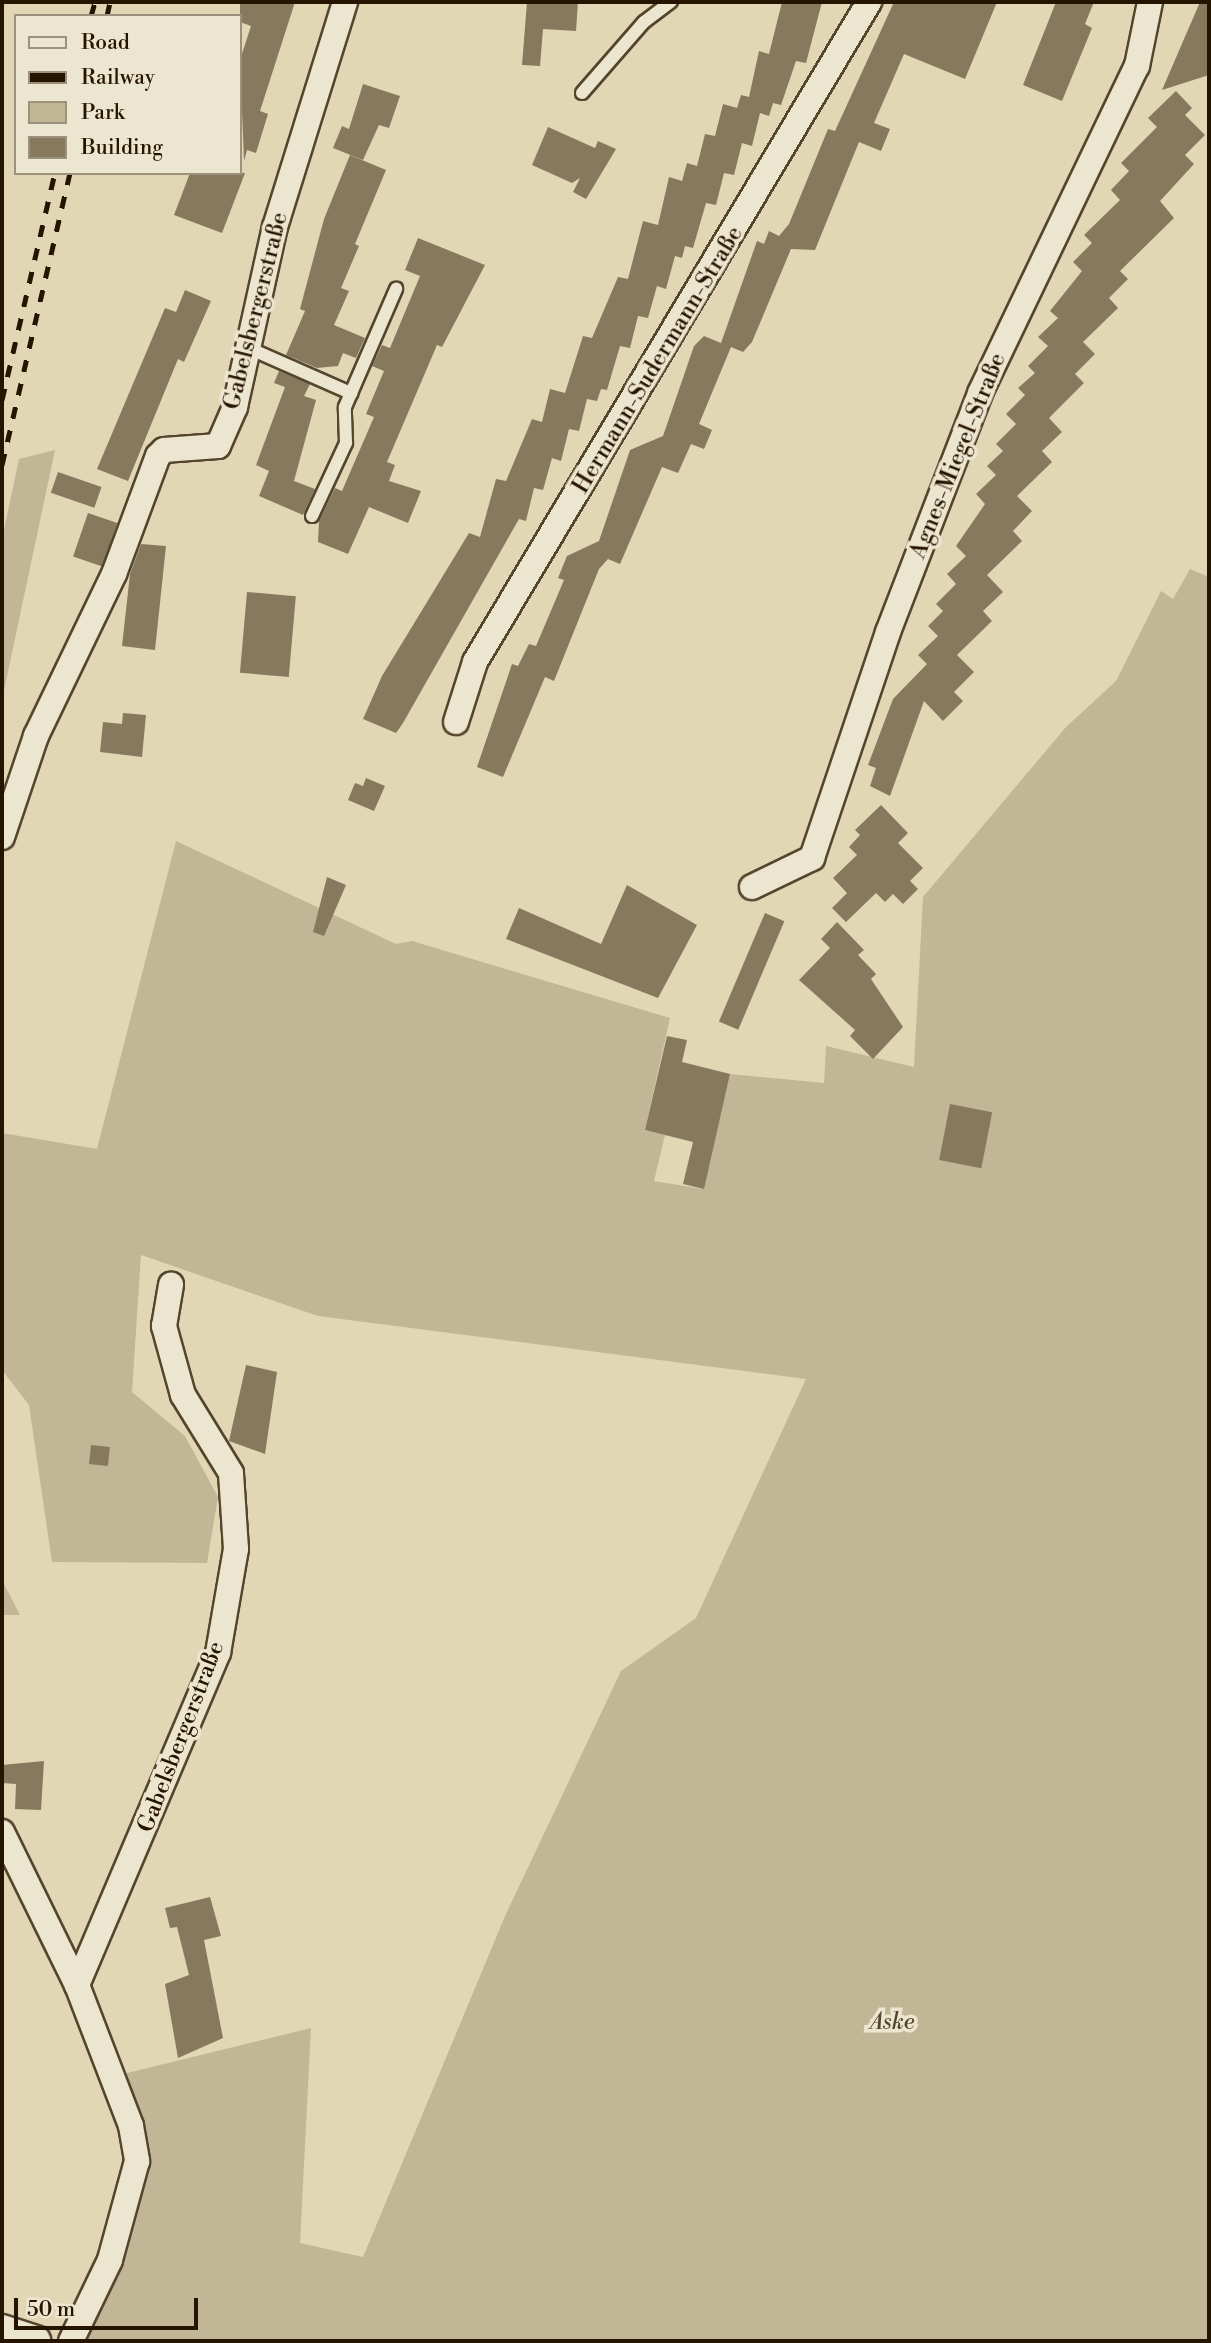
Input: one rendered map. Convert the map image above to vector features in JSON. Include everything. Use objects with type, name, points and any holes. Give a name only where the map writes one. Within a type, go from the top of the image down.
[{"type":"street","name":"Gabelsbergerstraße","points":[[2,837],[36,736],[114,574],[158,456],[164,450],[218,446],[235,407],[246,347],[275,227],[345,2]]},
{"type":"street","name":"Hermann-Sudermann-Straße","points":[[456,722],[475,662],[869,2]]},
{"type":"street","name":"Agnes-Miegel-Straße","points":[[752,887],[812,858],[888,632],[980,393],[1137,66],[1150,2]]},
{"type":"street","name":"Gabelsbergerstraße","points":[[77,1984],[218,1653],[236,1549],[231,1474],[183,1395],[164,1326],[171,1285]]},
{"type":"street","points":[[2,1832],[77,1984],[131,2126],[137,2161],[110,2260],[71,2341]]},
{"type":"street","points":[[2,2330],[35,2341]]},
{"type":"lane","points":[[582,93],[644,22],[671,2]]},
{"type":"lane","points":[[312,516],[345,443],[351,393],[396,289]]},
{"type":"lane","points":[[246,347],[351,393]]},
{"type":"green space","points":[[55,450],[2,700],[2,539],[19,459]]},
{"type":"green space","name":"Aske","points":[[1190,569],[1209,577],[1209,2341],[87,2341],[137,2208],[148,2149],[115,2076],[311,2028],[300,2243],[363,2257],[505,1916],[621,1671],[696,1618],[806,1379],[318,1316],[141,1255],[132,1392],[185,1436],[218,1497],[207,1563],[52,1562],[29,1405],[2,1370],[2,1133],[97,1149],[176,841],[396,944],[412,941],[670,1018],[645,1130],[665,1135],[654,1181],[703,1189],[730,1074],[824,1083],[826,1046],[914,1067],[923,897],[1066,727],[1116,681],[1161,591],[1173,599]]},
{"type":"green space","points":[[3,1582],[20,1615],[2,1615]]},
{"type":"building","points":[[240,2],[295,2],[260,111],[268,114],[256,153],[247,150],[244,161],[242,54],[251,26],[242,23]]},
{"type":"building","points":[[527,2],[578,2],[576,31],[543,29],[540,66],[522,65]]},
{"type":"building","points":[[782,2],[822,2],[806,63],[796,61],[781,105],[773,103],[769,116],[760,113],[752,146],[742,143],[734,175],[724,173],[716,205],[706,203],[693,248],[685,246],[682,258],[675,256],[666,289],[657,286],[648,318],[638,316],[630,348],[620,346],[607,390],[601,389],[597,401],[587,399],[579,431],[569,429],[561,461],[552,458],[543,490],[534,488],[526,521],[519,519],[403,723],[396,733],[363,719],[382,676],[469,533],[480,537],[496,479],[506,481],[532,419],[542,422],[550,389],[565,393],[583,336],[592,338],[618,277],[628,279],[643,221],[658,225],[669,177],[682,181],[687,163],[697,166],[705,134],[715,136],[723,104],[737,108],[741,95],[749,97],[759,51],[769,54]]},
{"type":"building","points":[[894,2],[997,2],[965,79],[904,54],[874,123],[890,129],[881,151],[859,142],[815,250],[791,249],[752,342],[743,352],[731,347],[699,424],[712,430],[704,449],[691,444],[678,473],[662,467],[620,564],[608,559],[599,569],[554,681],[545,677],[503,777],[477,767],[512,664],[518,666],[529,644],[536,646],[564,580],[558,578],[567,556],[599,541],[630,450],[663,436],[694,346],[704,336],[721,343],[757,241],[764,244],[769,231],[779,236],[789,224],[828,129],[835,131]]},
{"type":"building","points":[[1056,2],[1094,2],[1085,24],[1092,28],[1062,101],[1023,85]]},
{"type":"building","points":[[1200,2],[1209,2],[1209,75],[1162,90]]},
{"type":"building","points":[[363,84],[400,96],[389,128],[379,125],[363,160],[333,148],[342,126],[349,129]]},
{"type":"building","points":[[1176,91],[1192,108],[1185,115],[1205,135],[1185,155],[1194,164],[1160,201],[1174,218],[1120,271],[1128,279],[1109,298],[1118,308],[1083,342],[1095,354],[1075,374],[1084,383],[1049,418],[1062,432],[1042,451],[1052,462],[1017,496],[1032,511],[1013,531],[1022,541],[987,575],[1003,592],[983,611],[992,621],[957,655],[974,672],[954,692],[963,701],[943,721],[924,701],[890,796],[870,786],[876,768],[868,765],[893,699],[927,664],[918,655],[938,636],[928,626],[943,611],[936,604],[956,584],[947,574],[966,556],[956,546],[985,504],[976,494],[996,475],[987,466],[1003,451],[996,444],[1016,424],[1006,414],[1025,395],[1018,388],[1035,373],[1028,366],[1048,346],[1038,337],[1058,318],[1050,311],[1082,271],[1073,262],[1092,243],[1084,235],[1120,200],[1111,190],[1129,171],[1121,163],[1157,127],[1148,118]]},
{"type":"building","points":[[548,127],[595,148],[598,141],[616,149],[586,199],[573,192],[580,178],[572,183],[532,165]]},
{"type":"building","points":[[350,155],[386,170],[355,244],[359,246],[341,288],[349,291],[334,325],[365,338],[356,358],[343,353],[338,366],[317,368],[286,355],[305,311],[300,309],[324,219]]},
{"type":"building","points":[[245,173],[222,233],[174,215],[189,175]]},
{"type":"building","points":[[418,238],[485,265],[442,347],[437,345],[387,462],[395,465],[389,481],[421,491],[408,523],[369,507],[348,554],[318,542],[319,521],[335,488],[342,491],[374,417],[366,414],[384,371],[372,366],[382,345],[390,348],[420,276],[405,270]]},
{"type":"building","points":[[185,290],[211,301],[184,362],[178,359],[128,481],[97,469],[165,308],[176,312]]},
{"type":"building","points":[[279,371],[310,384],[304,396],[316,400],[294,481],[315,489],[303,515],[259,496],[269,471],[256,465],[285,387],[274,383]]},
{"type":"building","points":[[58,472],[101,487],[94,508],[51,493]]},
{"type":"building","points":[[88,513],[117,523],[102,567],[73,556]]},
{"type":"building","points":[[141,544],[166,546],[155,650],[122,646],[130,574]]},
{"type":"building","points":[[247,592],[296,596],[289,677],[240,673]]},
{"type":"building","points":[[123,713],[146,715],[142,757],[100,752],[103,722],[122,724]]},
{"type":"building","points":[[366,778],[385,786],[374,811],[348,800],[355,783],[363,786]]},
{"type":"building","points":[[881,805],[908,833],[898,843],[923,868],[910,881],[918,889],[903,904],[893,894],[885,902],[876,893],[846,922],[832,908],[847,893],[833,878],[857,855],[849,847],[860,835],[855,830]]},
{"type":"building","points":[[327,877],[346,885],[324,936],[313,932]]},
{"type":"building","points":[[627,885],[697,925],[658,998],[506,939],[519,908],[601,944]]},
{"type":"building","points":[[765,913],[784,921],[738,1030],[719,1022]]},
{"type":"building","points":[[837,922],[864,950],[858,955],[876,974],[871,979],[903,1027],[873,1059],[850,1036],[855,1030],[799,980],[830,948],[821,939]]},
{"type":"building","points":[[667,1036],[687,1040],[682,1062],[730,1074],[704,1189],[683,1184],[693,1142],[645,1130]]},
{"type":"building","points":[[950,1104],[992,1112],[981,1168],[939,1160]]},
{"type":"building","points":[[246,1365],[277,1372],[265,1454],[229,1441]]},
{"type":"building","points":[[91,1445],[110,1447],[108,1466],[89,1464]]},
{"type":"building","points":[[44,1761],[41,1810],[15,1809],[16,1784],[2,1783],[2,1765]]},
{"type":"building","points":[[210,1897],[221,1936],[204,1940],[223,2038],[178,2058],[165,1984],[189,1975],[177,1927],[170,1928],[165,1908]]},
{"type":"railway","points":[[92,14],[95,2]]},
{"type":"railway","points":[[107,14],[110,2]]},
{"type":"railway","points":[[2,400],[55,175]]},
{"type":"railway","points":[[2,465],[70,175]]}]
